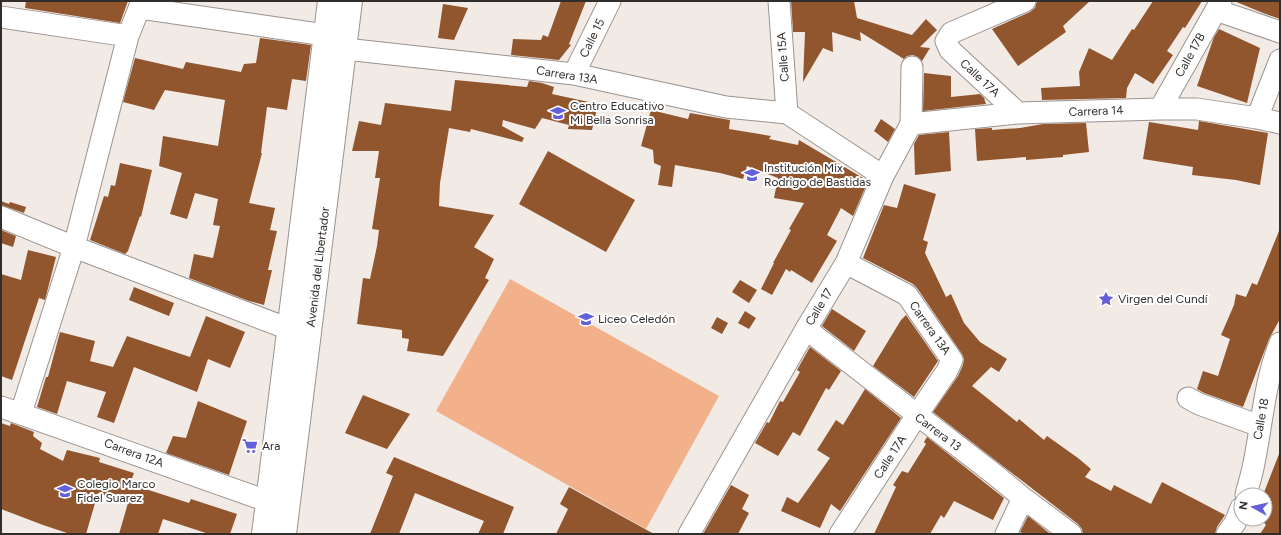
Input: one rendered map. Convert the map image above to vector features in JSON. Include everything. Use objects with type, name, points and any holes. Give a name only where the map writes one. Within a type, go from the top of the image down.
[{"type":"main road","name":"Avenida del Libertador","points":[[263,534],[329,1]]},
{"type":"main road","name":"Avenida del Libertador","points":[[285,534],[351,1]]},
{"type":"street","name":"Calle 15","points":[[574,74],[610,1]]},
{"type":"street","name":"Calle 15A","points":[[779,1],[787,113]]},
{"type":"street","name":"Calle 17A","points":[[1018,113],[950,50],[946,41],[951,33],[1025,1]]},
{"type":"street","points":[[21,413],[74,247],[128,36],[141,5],[325,35]]},
{"type":"street","points":[[1218,6],[1280,32]]},
{"type":"street","name":"Calle 17B","points":[[1160,109],[1218,6]]},
{"type":"street","points":[[1,18],[128,36]]},
{"type":"street","name":"Carrera 13A","points":[[345,48],[574,74],[726,107],[787,113]]},
{"type":"street","points":[[1257,118],[1280,60]]},
{"type":"street","name":"Calle 17","points":[[689,534],[806,329],[846,263],[883,176],[911,124],[912,67]]},
{"type":"street","name":"Carrera 14","points":[[911,124],[1018,113],[1160,109],[1197,109],[1280,123]]},
{"type":"street","points":[[787,113],[883,176]]},
{"type":"street","points":[[1,217],[74,247],[289,329]]},
{"type":"street","name":"Carrera 13A","points":[[846,263],[907,294],[952,360]]},
{"type":"street","name":"Carrera 13","points":[[806,329],[994,474],[1022,498],[1071,534]]},
{"type":"street","name":"Calle 18","points":[[1248,487],[1253,469],[1272,362],[1280,343]]},
{"type":"street","name":"Calle 17A","points":[[840,534],[916,415],[947,371],[952,360]]},
{"type":"street","points":[[1188,398],[1199,404],[1260,426]]},
{"type":"street","name":"Carrera 12A","points":[[1,407],[267,501]]},
{"type":"street","points":[[1006,534],[1022,498]]},
{"type":"shaded area","points":[[510,279],[719,396],[646,529],[436,411]]},
{"type":"building","points":[[26,1],[128,1],[120,23],[25,8]]},
{"type":"building","points":[[561,1],[586,1],[569,44],[571,45],[559,60],[511,55],[513,39],[541,40],[543,35],[548,37]]},
{"type":"building","points":[[791,1],[854,1],[857,18],[912,35],[926,19],[937,30],[920,47],[930,48],[922,61],[913,55],[907,56],[904,59],[860,32],[861,41],[832,32],[833,52],[823,48],[803,82],[805,32],[793,32]]},
{"type":"building","points":[[1037,1],[1090,1],[1063,26],[1066,32],[1018,66],[992,29],[1030,12],[1035,8]]},
{"type":"building","points":[[1153,1],[1202,1],[1185,28],[1183,27],[1167,51],[1173,55],[1153,84],[1135,73],[1127,88],[1126,98],[1042,100],[1041,88],[1080,86],[1079,72],[1089,48],[1112,60],[1132,29],[1134,30]]},
{"type":"building","points":[[1234,1],[1280,1],[1280,19],[1263,13]]},
{"type":"building","points":[[443,4],[468,8],[454,40],[438,38]]},
{"type":"building","points":[[1219,29],[1260,48],[1247,103],[1197,86],[1214,37]]},
{"type":"building","points":[[260,38],[311,45],[306,81],[292,79],[287,110],[267,107],[262,153],[249,203],[275,208],[270,230],[277,231],[268,270],[272,270],[264,305],[249,301],[189,278],[194,254],[213,258],[220,226],[213,225],[218,199],[195,193],[187,219],[170,214],[182,173],[159,166],[163,136],[218,146],[225,100],[165,90],[154,110],[123,102],[135,58],[183,69],[186,62],[241,72],[244,64],[256,63]]},
{"type":"building","points":[[924,73],[951,76],[951,97],[980,94],[984,98],[986,104],[923,111]]},
{"type":"building","points":[[455,80],[527,87],[529,81],[542,83],[554,87],[552,94],[598,104],[592,130],[568,129],[569,125],[542,118],[535,129],[503,120],[502,126],[524,138],[522,142],[471,129],[470,132],[449,128],[440,183],[439,206],[494,215],[474,247],[494,259],[485,278],[489,280],[443,356],[407,351],[409,339],[402,338],[402,330],[357,324],[363,278],[370,279],[377,246],[379,230],[372,229],[380,178],[375,178],[379,151],[352,151],[359,121],[381,125],[385,103],[451,111]]},
{"type":"building","points":[[651,110],[688,119],[690,113],[730,120],[729,129],[771,136],[769,139],[798,145],[799,140],[868,181],[853,216],[841,208],[827,235],[837,241],[812,283],[791,270],[790,272],[786,269],[772,295],[761,289],[791,230],[789,229],[804,203],[774,198],[778,178],[747,166],[743,179],[720,173],[675,165],[672,187],[658,185],[661,166],[654,163],[653,150],[641,146]]},
{"type":"building","points":[[881,119],[895,129],[888,142],[874,131]]},
{"type":"building","points":[[1199,121],[1268,133],[1260,185],[1236,180],[1192,175],[1193,167],[1143,159],[1149,122],[1198,130]]},
{"type":"building","points":[[1086,123],[1089,152],[1063,155],[1063,157],[1026,160],[1026,157],[977,161],[975,129],[992,128],[992,130],[1020,128],[1043,124]]},
{"type":"building","points":[[949,132],[951,171],[915,175],[914,144],[919,135]]},
{"type":"building","points":[[548,151],[635,200],[606,252],[519,204]]},
{"type":"building","points":[[120,163],[152,170],[141,217],[140,216],[128,251],[125,254],[90,240],[104,196],[108,197],[111,185],[115,186]]},
{"type":"building","points":[[904,184],[936,194],[923,240],[928,242],[925,253],[946,297],[951,294],[964,323],[980,342],[1007,359],[999,372],[991,367],[972,386],[1017,422],[1019,419],[1044,440],[1047,436],[1078,458],[1091,469],[1085,477],[1111,491],[1114,485],[1151,504],[1162,482],[1225,515],[1217,527],[1215,534],[1083,534],[1082,529],[1078,524],[933,412],[958,376],[963,365],[964,359],[962,354],[913,284],[863,258],[884,205],[897,208]]},
{"type":"building","points":[[1,201],[26,207],[24,213],[1,205]]},
{"type":"building","points":[[1,230],[16,236],[13,247],[1,243]]},
{"type":"building","points":[[1279,231],[1280,319],[1269,339],[1243,407],[1197,389],[1203,371],[1218,376],[1230,339],[1221,335],[1234,305],[1236,294],[1246,297],[1252,283],[1257,285]]},
{"type":"building","points":[[28,250],[56,257],[45,300],[39,298],[12,380],[1,376],[1,274],[21,280]]},
{"type":"building","points":[[740,280],[757,290],[749,303],[732,292]]},
{"type":"building","points":[[134,287],[174,303],[169,316],[129,300]]},
{"type":"building","points":[[832,309],[866,331],[854,351],[822,326]]},
{"type":"building","points":[[745,311],[756,318],[749,329],[738,323]]},
{"type":"building","points":[[906,315],[938,361],[914,397],[873,366],[901,320]]},
{"type":"building","points":[[206,316],[245,332],[230,368],[208,359],[197,392],[134,367],[114,423],[97,417],[106,392],[67,381],[57,414],[37,407],[46,377],[48,377],[60,332],[95,341],[90,361],[113,367],[127,336],[190,357]]},
{"type":"building","points":[[717,317],[728,323],[722,334],[711,328]]},
{"type":"building","points":[[810,347],[841,371],[829,390],[826,388],[800,436],[793,432],[778,456],[755,443],[767,422],[769,423],[780,401],[783,402],[800,372],[797,370]]},
{"type":"building","points":[[865,389],[901,418],[840,511],[831,504],[820,528],[781,511],[787,497],[798,503],[830,458],[817,450],[836,420],[843,425]]},
{"type":"building","points":[[363,395],[410,414],[387,449],[345,433]]},
{"type":"building","points":[[198,401],[247,421],[229,475],[166,453],[173,436],[186,438]]},
{"type":"building","points":[[1,423],[10,426],[11,423],[34,432],[33,436],[42,443],[40,449],[63,461],[67,450],[100,458],[99,462],[134,473],[130,484],[189,503],[191,499],[237,514],[230,534],[209,534],[163,519],[158,534],[119,534],[128,503],[98,493],[86,534],[70,534],[1,509]]},
{"type":"building","points":[[927,437],[1004,498],[993,520],[954,501],[944,518],[941,515],[930,534],[874,534],[896,487],[893,485],[902,471],[908,473],[926,444],[924,442]]},
{"type":"building","points":[[1280,454],[1280,534],[1260,534],[1265,527],[1273,527],[1273,487],[1266,487]]},
{"type":"building","points":[[394,457],[514,507],[503,534],[478,534],[484,521],[415,493],[399,534],[370,534],[393,476],[386,473]]},
{"type":"building","points":[[731,485],[749,495],[742,509],[749,513],[738,534],[703,534]]},
{"type":"building","points":[[569,487],[654,534],[556,534],[568,509],[560,504]]},
{"type":"building","points":[[1028,516],[1049,533],[1024,534],[1020,532]]},
{"type":"place","name":"Centro Educativo Mi Bella Sonrisa","points":[[558,113]]},
{"type":"place","name":"Institución Mix Rodrigo de Bastidas","points":[[752,175]]},
{"type":"place","name":"Virgen del Cundí","points":[[1106,299]]},
{"type":"place","name":"Liceo Celedón","points":[[586,319]]},
{"type":"place","name":"Ara","points":[[250,446]]},
{"type":"place","name":"Colegio Marco Fidel Suarez","points":[[65,491]]}]
